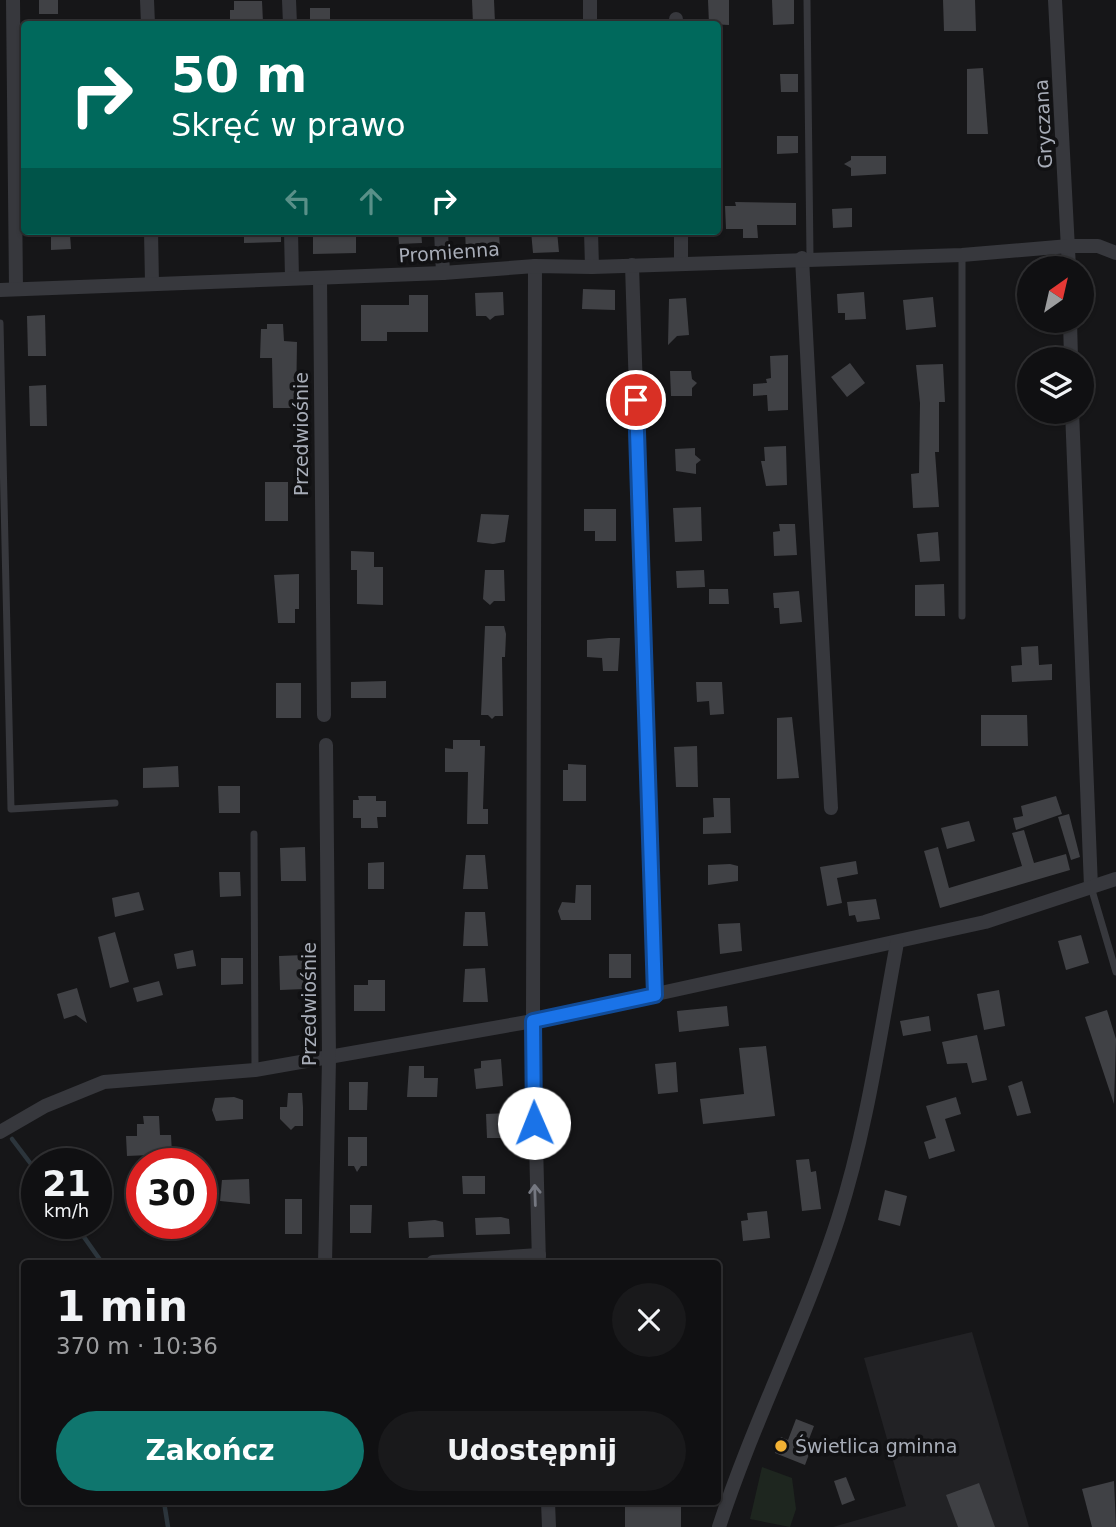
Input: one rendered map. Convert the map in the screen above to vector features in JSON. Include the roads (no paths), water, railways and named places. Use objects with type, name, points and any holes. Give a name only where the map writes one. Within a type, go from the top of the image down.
[{"type":"street","points":[[13,0],[16,289]]},
{"type":"street","points":[[148,0],[148,21]]},
{"type":"street","points":[[289,0],[290,21]]},
{"type":"street","points":[[590,0],[590,21]]},
{"type":"street","name":"Gryczana","points":[[1055,0],[1069,256]]},
{"type":"street","points":[[151,235],[152,283]]},
{"type":"street","points":[[291,235],[292,278]]},
{"type":"street","points":[[441,235],[443,273]]},
{"type":"street","points":[[591,235],[592,267]]},
{"type":"street","points":[[681,235],[681,262]]},
{"type":"street","points":[[1069,246],[1098,246],[1116,253]]},
{"type":"street","name":"Promienna","points":[[0,290],[443,273],[535,266],[592,267],[681,262],[962,255],[1069,246]]},
{"type":"street","points":[[806,258],[831,808]]},
{"type":"street","points":[[632,265],[655,995]]},
{"type":"street","points":[[504,1260],[539,1259],[533,1021],[535,266]]},
{"type":"street","name":"Przedwiośnie","points":[[320,278],[324,715]]},
{"type":"street","points":[[1072,424],[1091,887]]},
{"type":"street","name":"Przedwiośnie","points":[[325,1260],[328,1058],[326,745]]},
{"type":"street","points":[[0,1132],[57,1100],[104,1082],[255,1070],[533,1021],[985,922],[1116,878]]},
{"type":"street","points":[[719,1527],[736,1475],[838,1218],[863,1121],[897,943]]},
{"type":"street","points":[[548,1505],[549,1527]]},
{"type":"lane","points":[[806,258],[807,0]]},
{"type":"lane","points":[[962,255],[962,616]]},
{"type":"lane","points":[[0,323],[3,613],[11,809],[115,803]]},
{"type":"lane","points":[[254,834],[255,1070]]},
{"type":"lane","points":[[1091,887],[1116,972]]},
{"type":"waterway","points":[[12,1139],[21,1151]]},
{"type":"waterway","points":[[85,1239],[100,1260]]},
{"type":"waterway","points":[[164,1505],[168,1527]]},
{"type":"place","name":"Świetlica gminna","points":[[781,1446]]}]
